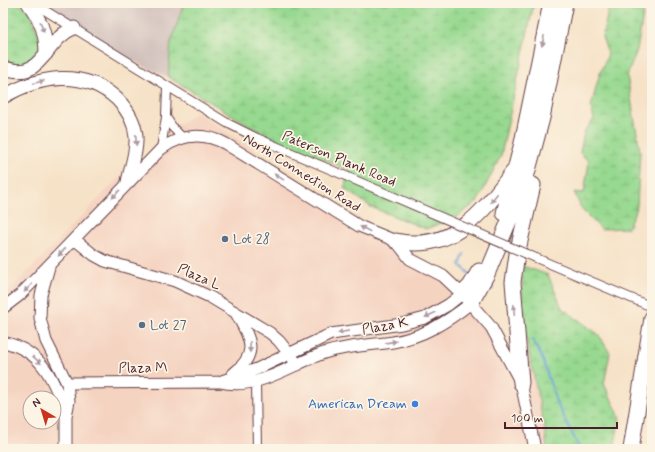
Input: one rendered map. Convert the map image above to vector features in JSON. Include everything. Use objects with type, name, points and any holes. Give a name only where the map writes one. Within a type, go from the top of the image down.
[{"type":"highway","points":[[484,271],[505,209],[517,166],[551,3]]},
{"type":"highway","points":[[471,293],[484,271],[524,185],[542,118],[565,3]]},
{"type":"highway","points":[[521,383],[514,303],[514,271],[541,149],[542,118]]},
{"type":"highway","points":[[396,242],[412,244],[428,243],[463,228],[487,207],[517,166]]},
{"type":"highway","points":[[631,449],[652,318]]},
{"type":"highway","points":[[635,449],[652,379]]},
{"type":"main road","points":[[28,3],[39,17],[44,29],[46,54]]},
{"type":"main road","points":[[3,67],[14,71],[25,70],[40,62],[59,36],[74,28]]},
{"type":"main road","points":[[3,97],[29,84],[60,78],[84,81],[107,91],[123,106],[135,130],[136,150],[128,182]]},
{"type":"street","name":"Paterson Plank Road","points":[[33,3],[167,87],[227,123],[257,138],[652,307]]},
{"type":"street","points":[[161,149],[166,117],[167,87]]},
{"type":"street","points":[[166,117],[173,128],[183,138]]},
{"type":"street","name":"North Connection Road","points":[[3,308],[20,295],[161,149],[174,140],[183,138],[202,136],[220,140],[359,226],[396,242],[410,259],[443,276],[471,293],[496,335],[521,383],[535,449]]},
{"type":"street","name":"Plaza L","points":[[74,239],[94,255],[105,261],[175,281],[210,297],[270,333],[290,354],[298,365]]},
{"type":"street","points":[[50,264],[41,295],[40,318],[46,341],[67,383],[69,401],[66,416],[66,449]]},
{"type":"street","name":"Plaza K","points":[[290,354],[331,334],[402,324],[424,318],[471,293]]},
{"type":"street","name":"Plaza K","points":[[298,365],[324,353],[352,346],[392,342],[418,335],[441,325],[471,293]]},
{"type":"street","points":[[225,380],[242,367],[248,360],[250,349],[248,336],[236,313]]},
{"type":"street","points":[[3,342],[27,352],[43,366],[57,389],[66,416]]},
{"type":"street","name":"Plaza M","points":[[67,383],[225,380],[257,369],[290,354]]},
{"type":"street","name":"Plaza M","points":[[225,380],[229,384],[256,381],[279,374],[298,365]]},
{"type":"street","points":[[256,381],[257,449]]},
{"type":"shaded area","points":[[47,3],[184,3],[171,42],[168,77],[116,54]]},
{"type":"shaded area","points":[[196,112],[456,280],[483,309],[505,341],[529,360],[545,430],[547,449],[3,449],[3,297],[121,176],[136,166],[177,126]]},
{"type":"green space","points":[[3,3],[18,3],[30,12],[41,43],[37,54],[27,65],[12,64],[3,59]]},
{"type":"green space","points":[[184,3],[534,3],[501,155],[478,201],[458,216],[426,229],[371,207],[344,188],[350,170],[271,138],[168,77],[171,42]]},
{"type":"green space","points":[[610,3],[645,3],[637,50],[627,76],[640,151],[637,206],[628,228],[601,229],[582,210],[574,192],[584,193],[589,162],[580,153],[584,132],[594,119],[591,107],[599,76],[608,54],[602,37]]},
{"type":"green space","points":[[523,266],[548,275],[562,308],[598,334],[610,353],[604,384],[620,417],[614,449],[547,449],[545,430],[521,315]]},
{"type":"waterway","points":[[464,254],[460,265],[470,274]]},
{"type":"waterway","points":[[487,285],[493,289]]},
{"type":"waterway","points":[[533,340],[543,360],[556,402],[580,449]]},
{"type":"place","name":"Lot 28","points":[[225,239]]},
{"type":"place","name":"Lot 27","points":[[142,325]]},
{"type":"place","name":"American Dream","points":[[415,404]]}]
